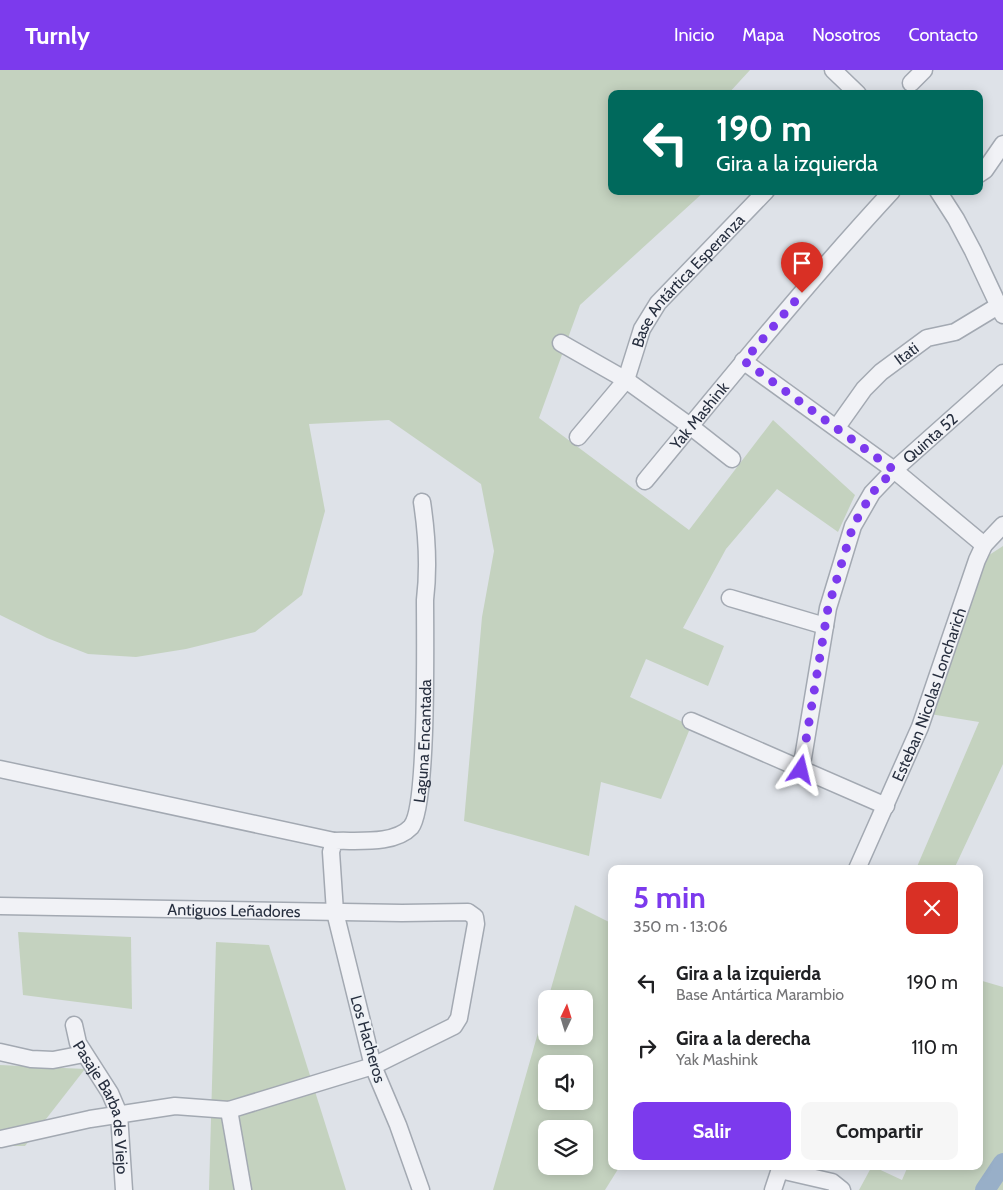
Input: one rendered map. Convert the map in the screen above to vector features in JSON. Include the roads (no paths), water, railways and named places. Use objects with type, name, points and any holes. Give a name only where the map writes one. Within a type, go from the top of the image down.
[{"type":"street","points":[[832,70],[854,90]]},
{"type":"street","points":[[911,83],[924,70]]},
{"type":"street","points":[[983,171],[1003,144]]},
{"type":"street","name":"Base Antártica Esperanza","points":[[626,380],[642,328],[658,303],[762,195]]},
{"type":"street","name":"Yak Mashink","points":[[645,481],[848,238],[888,195]]},
{"type":"street","points":[[946,195],[1000,311]]},
{"type":"street","name":"Itati","points":[[837,427],[864,388],[881,372],[927,338],[955,332],[1000,311]]},
{"type":"street","points":[[561,344],[626,380],[732,459]]},
{"type":"street","points":[[744,361],[894,470],[984,545]]},
{"type":"street","name":"Quinta 52","points":[[801,770],[828,608],[853,526],[872,493],[894,470],[1003,373]]},
{"type":"street","points":[[578,437],[626,380]]},
{"type":"street","name":"Laguna Encantada","points":[[0,769],[334,841],[387,839],[400,836],[412,825],[418,805],[423,749],[425,600],[428,580],[427,537],[422,502]]},
{"type":"street","name":"Esteban Nicolas Loncharich","points":[[859,865],[920,727],[974,568],[984,545],[1003,525]]},
{"type":"street","points":[[730,598],[825,626]]},
{"type":"street","points":[[691,722],[886,806]]},
{"type":"street","points":[[334,841],[330,852],[335,912]]},
{"type":"street","name":"Antiguos Leñadores","points":[[0,906],[335,912],[468,912],[475,917],[476,924],[459,1018],[454,1026],[373,1066]]},
{"type":"street","name":"Los Hacheros","points":[[335,912],[373,1066],[398,1125],[421,1190]]},
{"type":"street","name":"Pasaje Barba de Viejo","points":[[74,1025],[78,1043],[110,1093],[119,1114],[124,1190]]},
{"type":"street","points":[[0,1052],[31,1059],[53,1060],[84,1054]]},
{"type":"street","points":[[1,1139],[119,1114],[175,1106],[229,1110],[373,1066]]},
{"type":"street","points":[[229,1110],[242,1190]]},
{"type":"street","points":[[773,1190],[780,1170]]},
{"type":"street","points":[[788,1170],[832,1182],[842,1190]]},
{"type":"waterway","points":[[985,1190],[1003,1163]]}]
